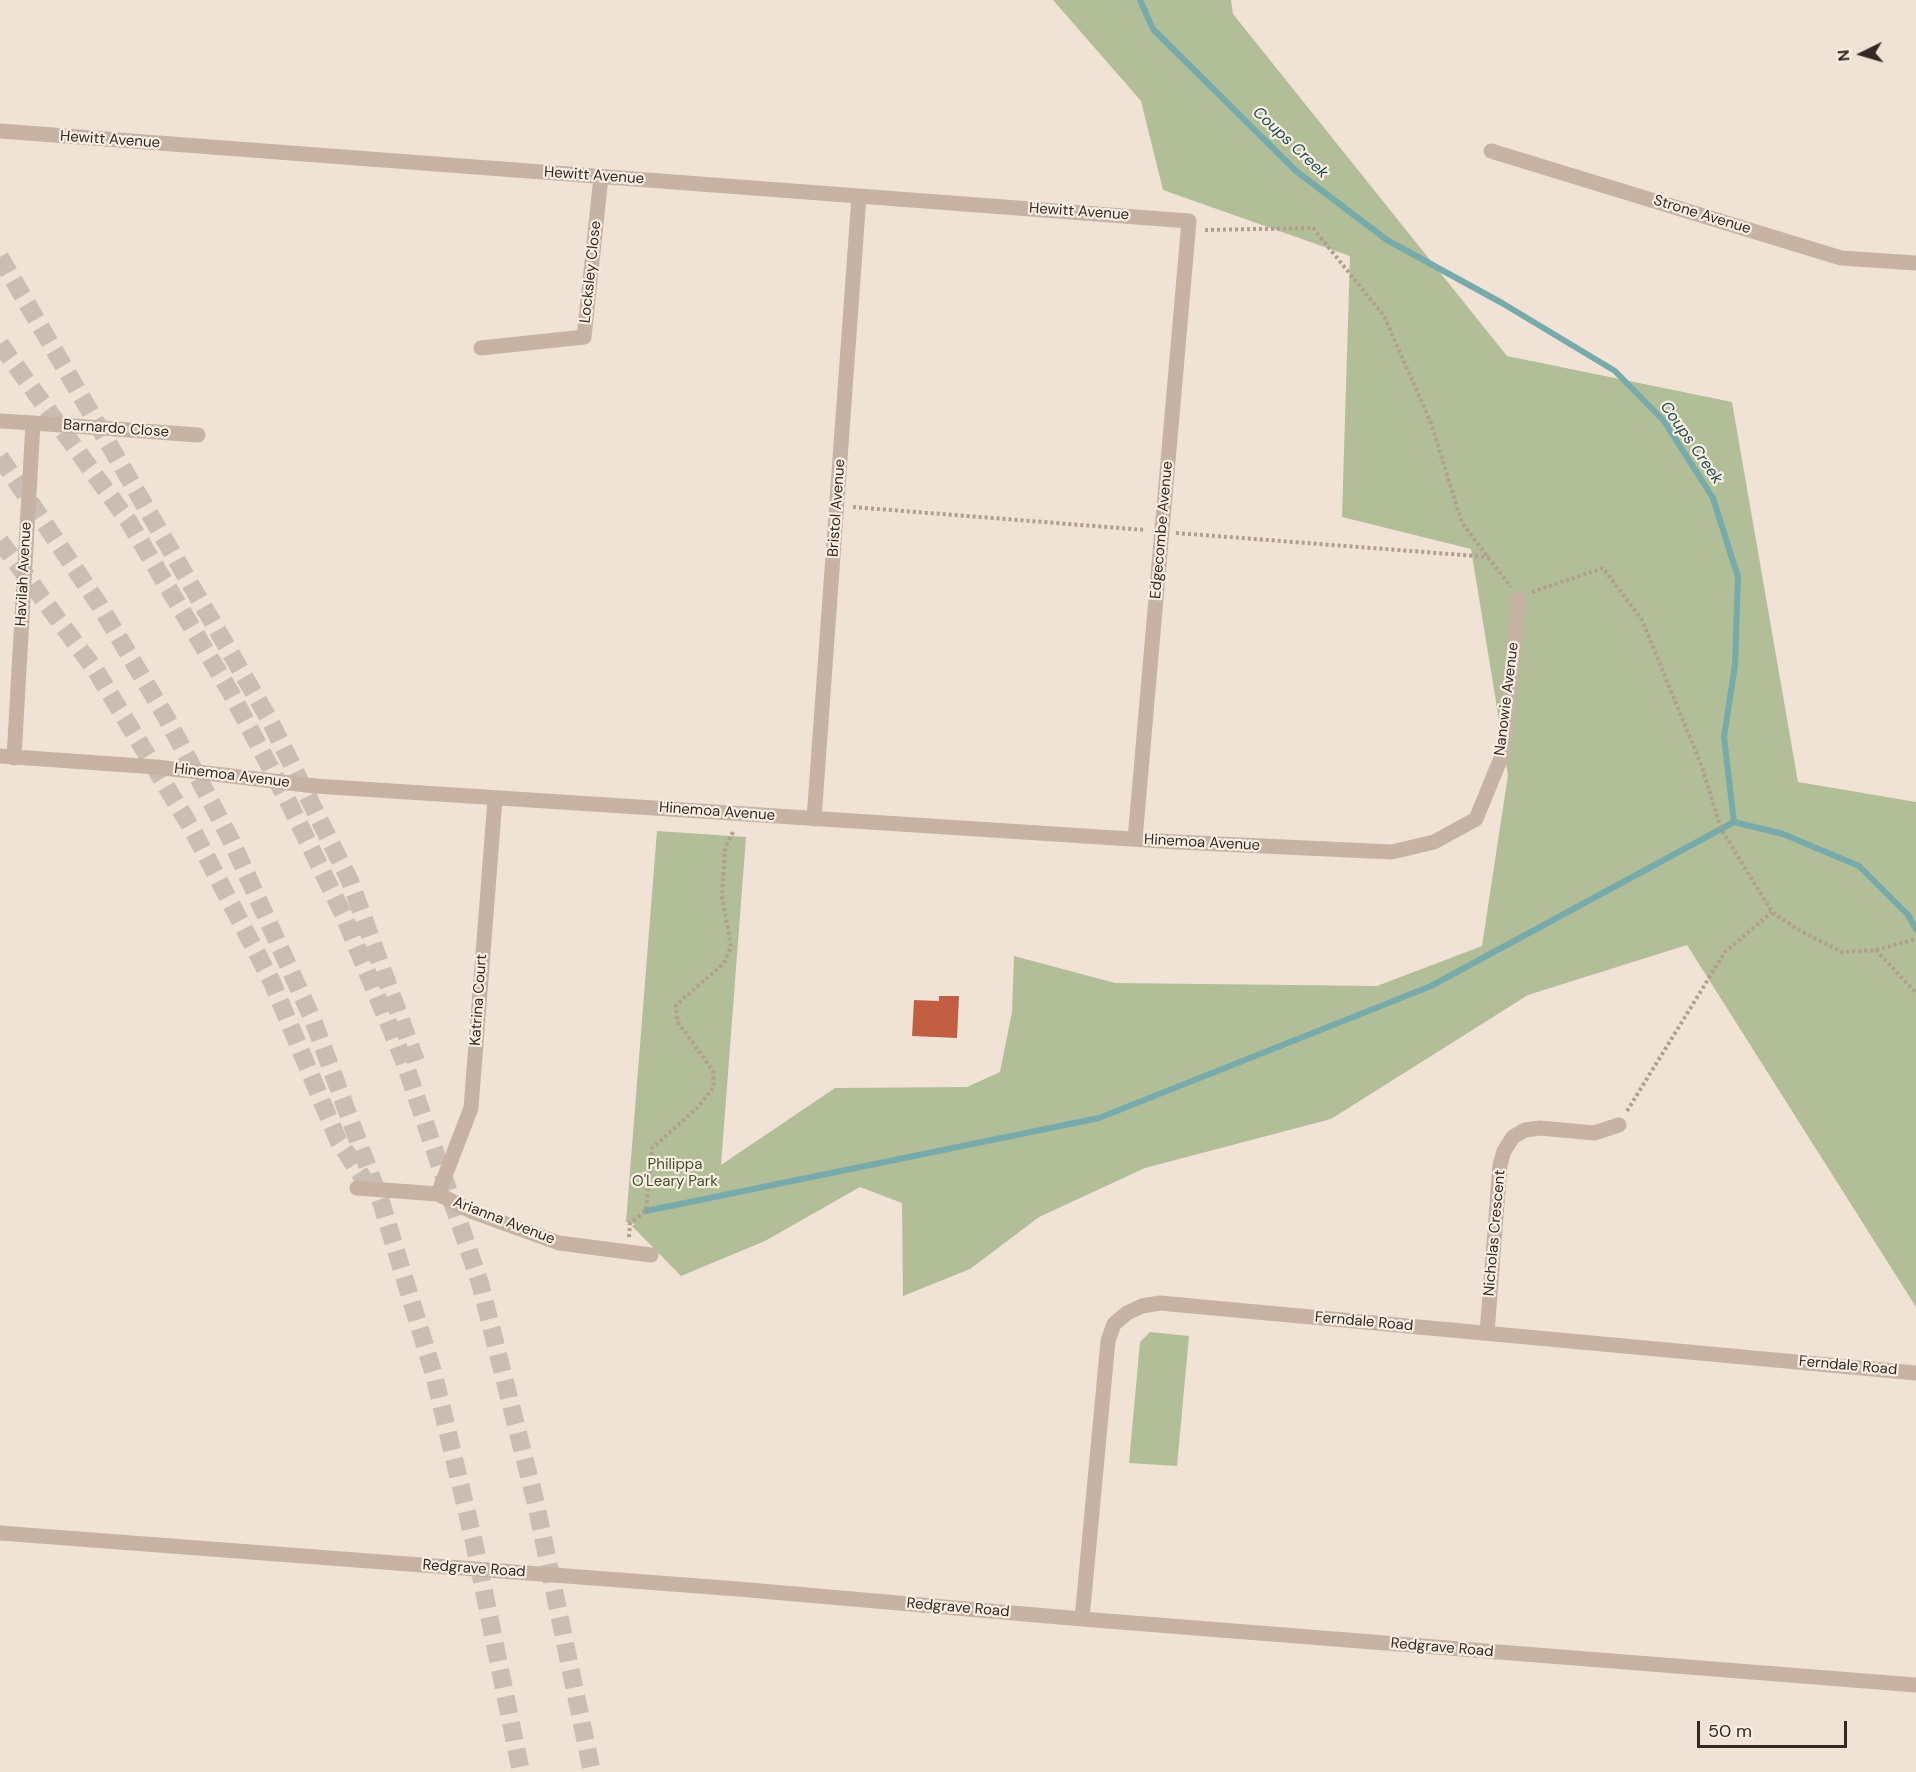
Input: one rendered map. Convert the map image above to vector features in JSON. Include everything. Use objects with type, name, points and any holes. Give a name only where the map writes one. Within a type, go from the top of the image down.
[{"type":"street","name":"Hewitt Avenue","points":[[0,131],[1189,221]]},
{"type":"street","name":"Strone Avenue","points":[[1491,151],[1841,258],[1916,263]]},
{"type":"street","name":"Locksley Close","points":[[481,348],[584,337],[602,177]]},
{"type":"street","name":"Bristol Avenue","points":[[814,819],[859,196]]},
{"type":"street","name":"Edgecombe Avenue","points":[[1134,839],[1189,221]]},
{"type":"street","points":[[0,421],[33,423]]},
{"type":"street","name":"Barnardo Close","points":[[33,423],[198,435]]},
{"type":"street","name":"Havilah Avenue","points":[[7,757],[33,423]]},
{"type":"street","name":"Nanowie Avenue","points":[[1434,842],[1476,819],[1503,753],[1519,598]]},
{"type":"street","name":"Hinemoa Avenue","points":[[7,757],[156,767],[315,786],[1134,839],[1392,852],[1434,842]]},
{"type":"street","name":"Katrina Court","points":[[438,1194],[471,1108],[495,799]]},
{"type":"street","name":"Nicholas Crescent","points":[[1487,1333],[1500,1165],[1504,1151],[1513,1137],[1525,1130],[1540,1128],[1594,1133],[1619,1125]]},
{"type":"street","name":"Arianna Avenue","points":[[357,1188],[438,1194],[472,1212],[552,1241],[651,1255]]},
{"type":"street","name":"Ferndale Road","points":[[1082,1619],[1108,1341],[1114,1324],[1127,1313],[1142,1306],[1160,1303],[1916,1373]]},
{"type":"street","name":"Redgrave Road","points":[[0,1533],[738,1589],[1082,1619],[1916,1684]]},
{"type":"path","points":[[1189,221],[1192,230],[1313,228],[1384,316],[1431,423],[1462,523],[1519,598],[1544,586],[1603,568],[1642,620],[1701,767],[1721,829],[1772,912],[1797,929],[1842,952],[1876,950],[1916,939]]},
{"type":"path","points":[[628,1252],[630,1223],[646,1211],[652,1148],[696,1108],[714,1087],[713,1071],[677,1021],[676,1005],[723,964],[731,947],[722,896],[725,848],[742,814]]},
{"type":"path","points":[[1619,1125],[1725,952],[1772,912]]},
{"type":"path","points":[[1876,950],[1916,993]]},
{"type":"green space","name":"Philippa O'Leary Park","points":[[1053,0],[1231,0],[1233,14],[1507,356],[1732,402],[1798,782],[1916,802],[1916,1307],[1687,945],[1528,995],[1331,1119],[1145,1168],[1039,1217],[970,1269],[903,1296],[902,1203],[860,1187],[765,1241],[681,1276],[632,1226],[635,1224],[626,1222],[657,831],[746,837],[721,1165],[835,1088],[967,1087],[1000,1072],[1012,1012],[1014,956],[1115,983],[1377,986],[1482,946],[1508,775],[1471,549],[1342,517],[1350,256],[1163,190],[1141,101]]},
{"type":"green space","points":[[1150,1332],[1189,1336],[1177,1466],[1129,1463],[1140,1342]]},
{"type":"building","points":[[939,996],[959,996],[957,1038],[912,1036],[914,1000],[939,1001]]},
{"type":"waterway","name":"Coups Creek","points":[[1140,0],[1153,29],[1296,171],[1387,240],[1502,303],[1615,371],[1664,421],[1713,498],[1738,577],[1735,665],[1724,737],[1734,822],[1783,834],[1859,866],[1908,915],[1916,929]]},
{"type":"waterway","points":[[646,1211],[1099,1118],[1431,986],[1734,822]]},
{"type":"tunnel","points":[[0,257],[269,719],[350,881],[416,1061]]},
{"type":"tunnel","points":[[0,344],[129,522],[231,693],[291,807],[343,914],[404,1061],[480,1283],[536,1504],[592,1772]]},
{"type":"tunnel","points":[[0,457],[100,606],[166,717],[231,840],[313,1020],[382,1205],[434,1375],[474,1542],[521,1772]]},
{"type":"tunnel","points":[[0,541],[96,671],[192,829],[272,982],[338,1140],[365,1181]]}]
